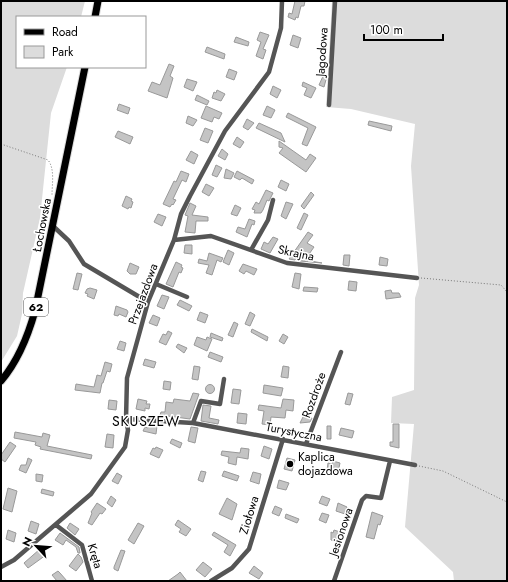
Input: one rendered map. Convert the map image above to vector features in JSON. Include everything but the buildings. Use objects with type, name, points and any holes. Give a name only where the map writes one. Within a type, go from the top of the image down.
[{"type":"main road","points":[[95,16],[98,1]]},
{"type":"main road","name":"Łochowska","points":[[1,381],[12,366],[30,329],[53,226],[85,68]]},
{"type":"street","name":"Przejazdowa","points":[[1,567],[14,560],[90,494],[120,456],[127,436],[127,378],[148,302],[174,240],[181,214],[225,131],[269,72],[281,28],[282,1]]},
{"type":"street","name":"Jagodowa","points":[[329,105],[336,1]]},
{"type":"street","points":[[251,250],[268,220],[273,200]]},
{"type":"street","points":[[53,226],[69,241],[84,264],[148,302]]},
{"type":"street","name":"Skrajna","points":[[174,240],[211,236],[287,263],[417,278]]},
{"type":"street","points":[[156,284],[187,297]]},
{"type":"street","name":"Rozdroże","points":[[306,444],[340,352]]},
{"type":"street","points":[[193,423],[201,401],[220,404],[224,379]]},
{"type":"street","name":"Turystyczna","points":[[126,419],[193,423],[283,439],[415,466]]},
{"type":"street","name":"Ziołowa","points":[[212,581],[232,568],[249,549],[283,439]]},
{"type":"street","name":"Jesionowa","points":[[334,581],[362,500],[366,496],[381,498],[390,461]]},
{"type":"street","name":"Kręta","points":[[56,525],[82,545],[92,581]]},
{"type":"path","points":[[1,144],[48,160],[51,164],[52,170],[52,196]]},
{"type":"path","points":[[417,278],[501,285],[507,292]]},
{"type":"path","points":[[415,466],[443,471],[507,502]]},
{"type":"green space","points":[[1,1],[85,1],[81,16],[16,16],[16,68],[67,68],[51,113],[40,218],[23,293],[22,314],[17,336],[1,362]]},
{"type":"green space","points":[[332,1],[507,1],[507,581],[454,581],[453,572],[405,527],[414,424],[391,423],[392,397],[414,390],[415,298],[419,285],[411,166],[415,124],[351,109],[326,107]]},
{"type":"place","name":"Kaplica dojazdowa","points":[[290,464]]},
{"type":"district","name":"SKUSZEW","points":[[146,421]]}]
